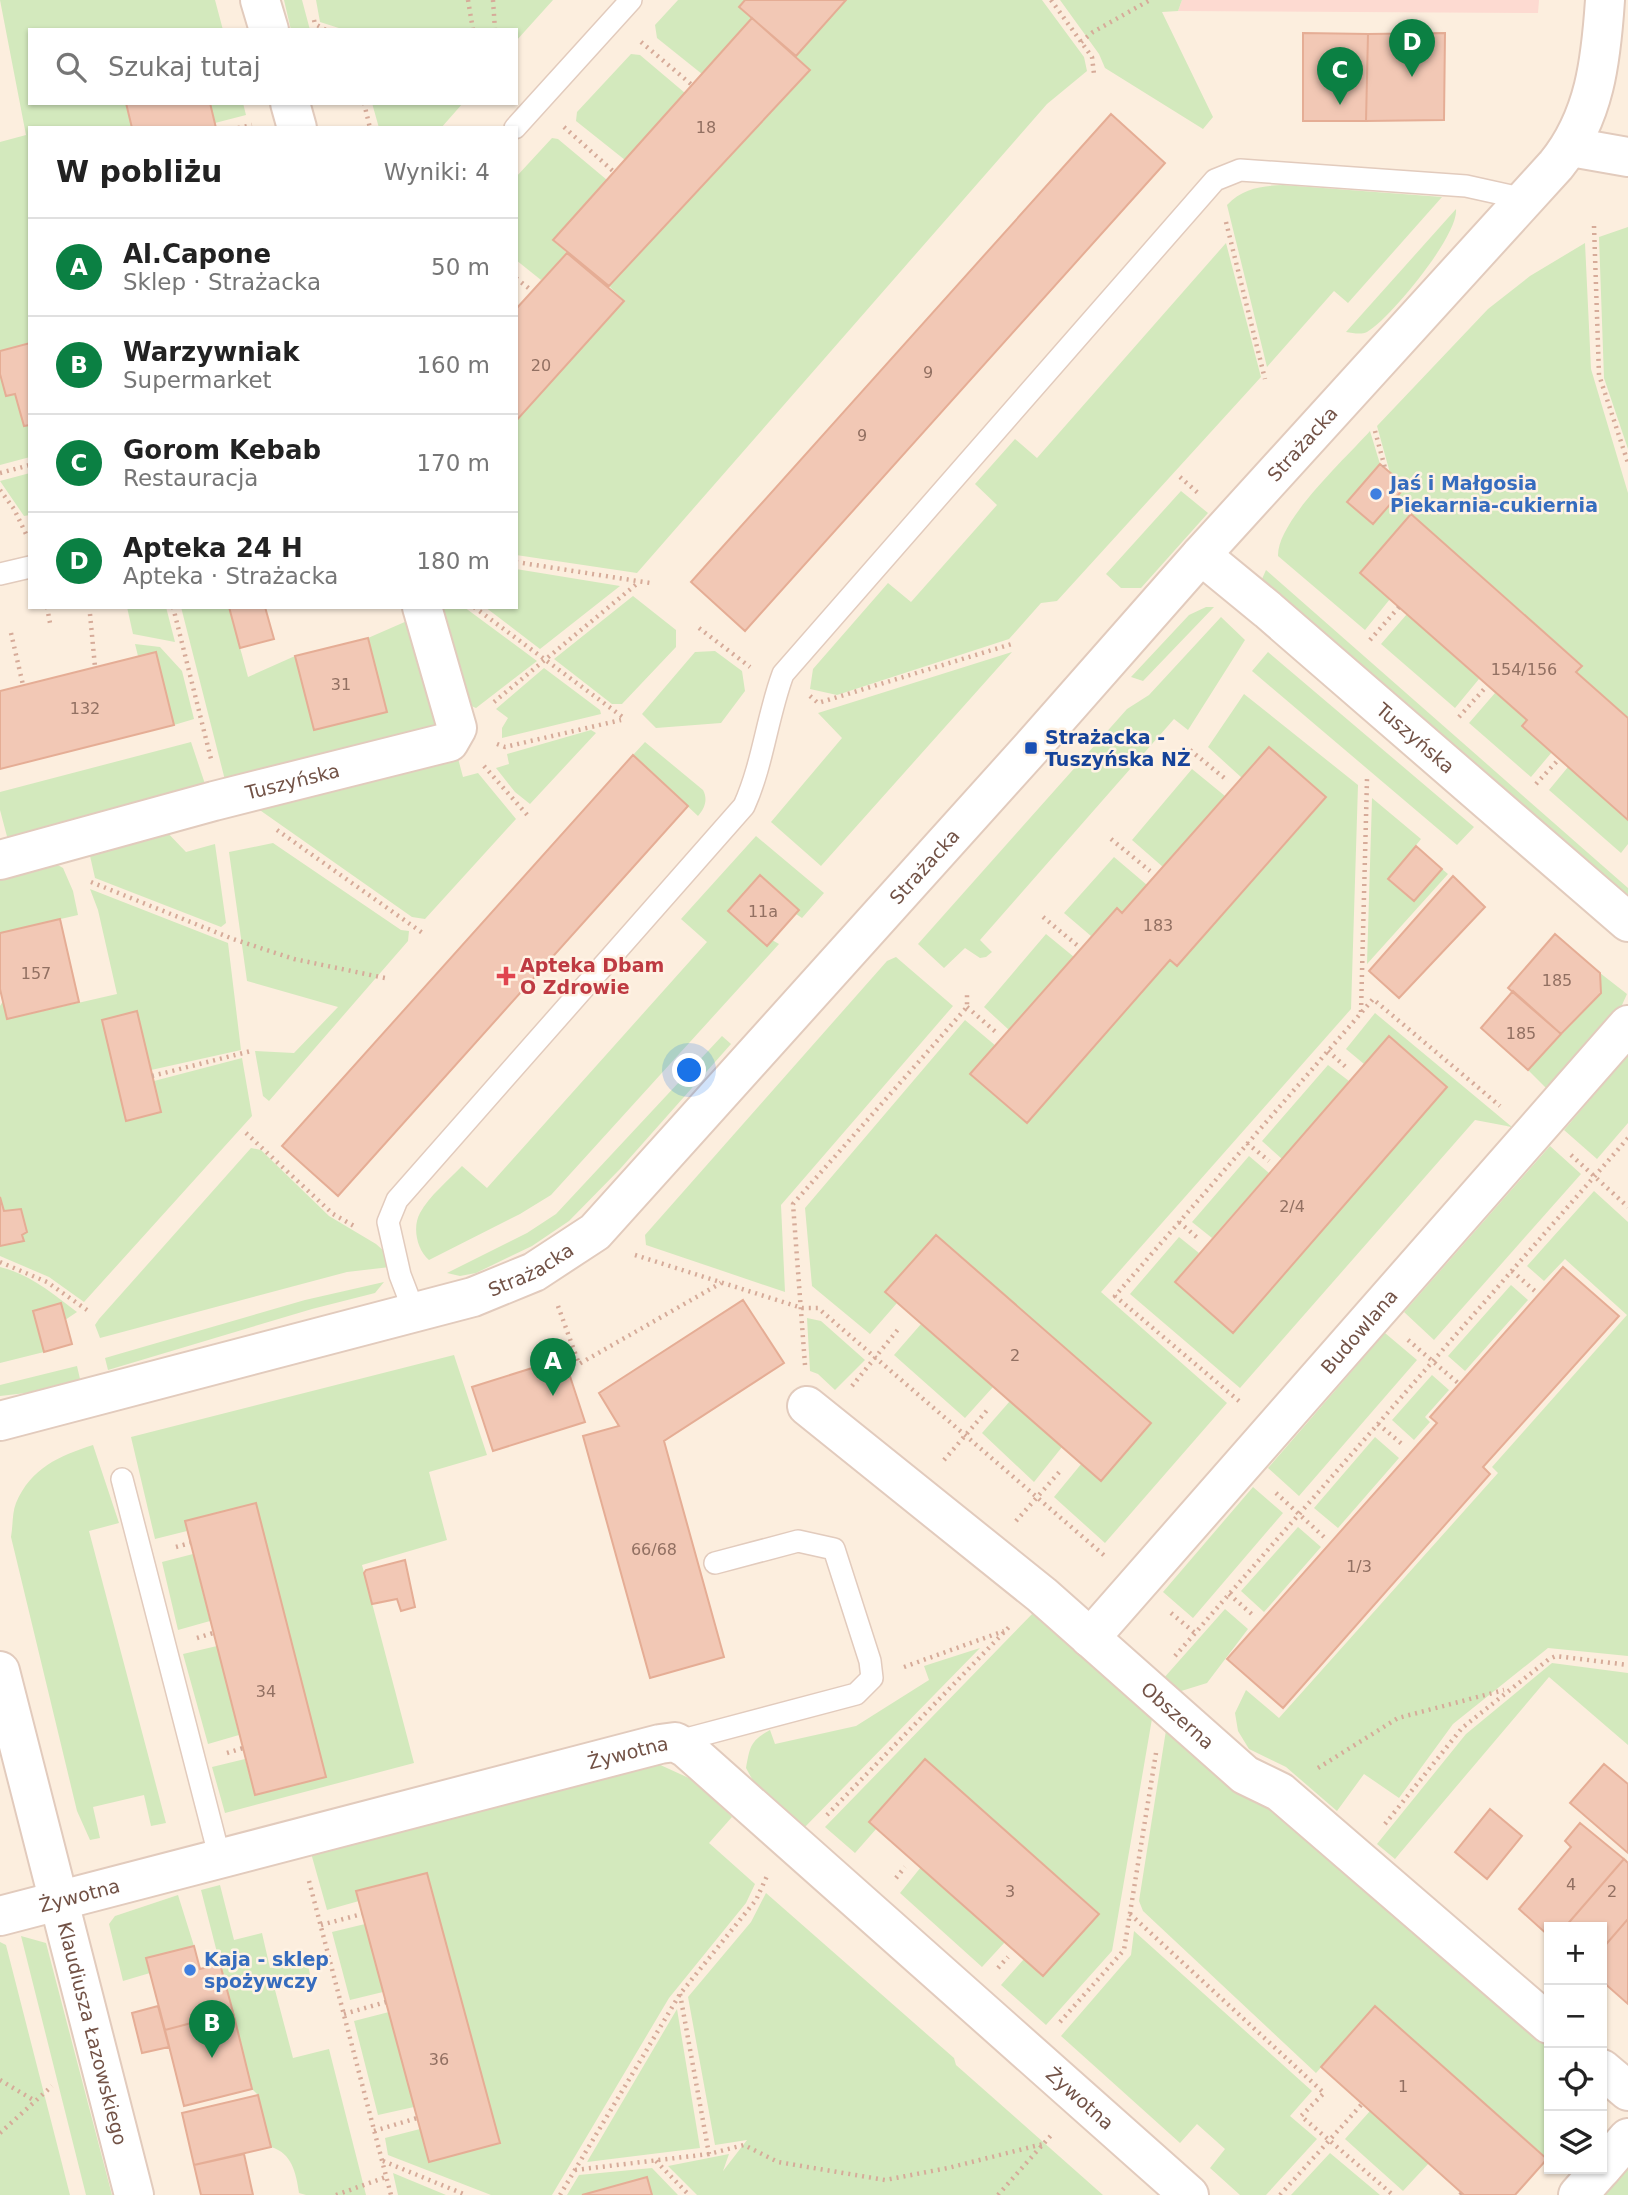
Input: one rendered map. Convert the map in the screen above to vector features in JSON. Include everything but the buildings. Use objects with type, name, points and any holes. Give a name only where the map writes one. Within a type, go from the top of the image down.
[{"type":"street","points":[[260,0],[268,28]]},
{"type":"street","name":"Strażacka","points":[[0,1421],[473,1297],[510,1283],[555,1259],[595,1232],[1570,147],[1594,92],[1605,0]]},
{"type":"street","points":[[291,105],[297,126]]},
{"type":"street","points":[[1570,147],[1628,158]]},
{"type":"street","name":"Tuszyńska","points":[[1201,555],[1628,922]]},
{"type":"street","points":[[423,609],[457,728]]},
{"type":"street","name":"Tuszyńska","points":[[0,860],[226,798],[449,742],[457,728]]},
{"type":"street","name":"Budowlana","points":[[1090,1638],[1628,1025]]},
{"type":"street","name":"Obszerna","points":[[807,1406],[1042,1595],[1245,1775],[1280,1792],[1544,2020]]},
{"type":"street","name":"Klaudiusza Łazowskiego","points":[[0,1671],[134,2195]]},
{"type":"street","name":"Żywotna","points":[[0,1916],[675,1742],[686,1748],[1189,2195]]},
{"type":"street","points":[[1607,2073],[1628,2091]]},
{"type":"street","points":[[1607,2161],[1628,2138]]},
{"type":"street","points":[[1578,2195],[1596,2174]]},
{"type":"lane","points":[[517,126],[631,0]]},
{"type":"lane","points":[[415,1314],[400,1275],[388,1222],[397,1200],[744,806],[752,788],[783,674],[1215,180],[1240,170],[1466,186],[1525,199]]},
{"type":"lane","points":[[0,574],[28,567]]},
{"type":"lane","points":[[122,1479],[220,1859]]},
{"type":"lane","points":[[675,1742],[856,1694],[872,1678],[870,1661],[834,1549],[798,1541],[715,1563]]},
{"type":"path","points":[[468,0],[473,28]]},
{"type":"path","points":[[493,0],[495,28]]},
{"type":"path","points":[[1051,0],[1092,57],[1094,74]]},
{"type":"path","points":[[1081,42],[1093,32],[1150,0]]},
{"type":"path","points":[[312,12],[315,24],[322,28]]},
{"type":"path","points":[[635,36],[692,85]]},
{"type":"path","points":[[364,105],[370,126]]},
{"type":"path","points":[[558,121],[614,172]]},
{"type":"path","points":[[247,126],[256,124]]},
{"type":"path","points":[[1215,180],[1265,379]]},
{"type":"path","points":[[1594,226],[1599,375],[1628,463]]},
{"type":"path","points":[[518,280],[532,291]]},
{"type":"path","points":[[1371,420],[1385,468]]},
{"type":"path","points":[[0,473],[28,466]]},
{"type":"path","points":[[0,490],[23,524],[28,538]]},
{"type":"path","points":[[518,562],[650,583]]},
{"type":"path","points":[[457,728],[639,582]]},
{"type":"path","points":[[1365,646],[1399,607]]},
{"type":"path","points":[[47,609],[50,623]]},
{"type":"path","points":[[174,609],[226,798],[424,934]]},
{"type":"path","points":[[457,728],[505,747],[622,719],[477,609]]},
{"type":"path","points":[[89,614],[96,667]]},
{"type":"path","points":[[699,628],[761,676],[783,674],[818,703],[1015,643]]},
{"type":"path","points":[[11,632],[23,685]]},
{"type":"path","points":[[1454,723],[1485,688]]},
{"type":"path","points":[[457,728],[487,770],[530,818]]},
{"type":"path","points":[[1190,750],[1228,781]]},
{"type":"path","points":[[1531,790],[1559,759]]},
{"type":"path","points":[[1361,1013],[1367,779]]},
{"type":"path","points":[[1111,839],[1150,871]]},
{"type":"path","points":[[70,840],[90,881],[233,939],[294,958],[385,978]]},
{"type":"path","points":[[1043,917],[1078,946]]},
{"type":"path","points":[[967,995],[968,1007],[999,1034]]},
{"type":"path","points":[[1272,1429],[1115,1296],[1373,999],[1628,1206]]},
{"type":"path","points":[[807,1406],[793,1204],[968,1007]]},
{"type":"path","points":[[152,1076],[251,1051]]},
{"type":"path","points":[[1328,1051],[1348,1069]]},
{"type":"path","points":[[246,1133],[333,1213],[393,1245]]},
{"type":"path","points":[[1032,2055],[1124,1950],[1155,1696],[1195,1633],[1628,1138]]},
{"type":"path","points":[[1247,1143],[1269,1161]]},
{"type":"path","points":[[1179,1222],[1200,1240]]},
{"type":"path","points":[[584,1238],[802,1308],[818,1308],[1195,1633]]},
{"type":"path","points":[[0,1262],[47,1282],[87,1310]]},
{"type":"path","points":[[1512,1271],[1536,1292]]},
{"type":"path","points":[[557,1302],[579,1364],[722,1282]]},
{"type":"path","points":[[851,1387],[900,1327]]},
{"type":"path","points":[[1404,1336],[1458,1383]]},
{"type":"path","points":[[939,1466],[989,1408]]},
{"type":"path","points":[[1378,1424],[1403,1445]]},
{"type":"path","points":[[1015,1523],[1062,1469]]},
{"type":"path","points":[[1271,1488],[1324,1537]]},
{"type":"path","points":[[1229,1594],[1255,1618]]},
{"type":"path","points":[[560,2195],[680,1994],[756,1900],[791,1841],[1042,1595]]},
{"type":"path","points":[[872,1678],[1005,1631]]},
{"type":"path","points":[[1357,1858],[1462,1728],[1549,1659],[1556,1656],[1628,1665]]},
{"type":"path","points":[[1280,1792],[1398,1718],[1508,1689]]},
{"type":"path","points":[[298,1838],[391,2195]]},
{"type":"path","points":[[321,1925],[362,1914]]},
{"type":"path","points":[[1130,1914],[1324,2093],[1301,2116],[1393,2195]]},
{"type":"path","points":[[680,1994],[709,2154]]},
{"type":"path","points":[[344,2014],[386,2002]]},
{"type":"path","points":[[0,2080],[35,2101]]},
{"type":"path","points":[[0,2133],[52,2086]]},
{"type":"path","points":[[998,2195],[1083,2100]]},
{"type":"path","points":[[1280,2195],[1362,2104]]},
{"type":"path","points":[[374,2131],[417,2118]]},
{"type":"path","points":[[576,2170],[709,2154],[744,2146],[778,2162],[885,2180],[948,2168],[1043,2144]]},
{"type":"path","points":[[655,2160],[689,2195]]},
{"type":"path","points":[[383,2161],[466,2195]]},
{"type":"path","points":[[337,2195],[386,2177]]},
{"type":"shaded area","points":[[1182,0],[1539,0],[1538,13],[1178,11]]},
{"type":"green space","points":[[0,0],[215,0],[222,28],[28,28],[28,105],[126,105],[132,126],[28,126],[28,344],[0,351],[0,142],[26,135]]},
{"type":"green space","points":[[284,0],[302,0],[309,28],[291,28]]},
{"type":"green space","points":[[316,0],[553,0],[518,39],[518,28],[339,28],[320,22]]},
{"type":"green space","points":[[678,0],[745,0],[752,18],[702,74],[657,38],[655,25]]},
{"type":"green space","points":[[846,0],[1042,0],[1084,57],[1087,71],[1047,104],[637,573],[518,555],[518,419],[624,301],[609,286],[810,70],[796,56]]},
{"type":"green space","points":[[1060,0],[1182,0],[1178,11],[1162,12],[1213,117],[1203,129],[1105,68],[1099,54]]},
{"type":"green space","points":[[631,54],[640,55],[685,93],[625,160],[576,121],[577,112]]},
{"type":"green space","points":[[210,105],[244,105],[246,115],[215,123]]},
{"type":"green space","points":[[373,105],[461,105],[443,126],[378,126]]},
{"type":"green space","points":[[552,138],[558,139],[607,180],[553,240],[567,253],[541,280],[518,262],[518,175]]},
{"type":"green space","points":[[1283,185],[1442,197],[1348,303],[1334,291],[1267,367],[1227,205],[1239,195],[1253,189]]},
{"type":"green space","points":[[1456,209],[1447,237],[1435,256],[1391,311],[1367,332],[1346,332]]},
{"type":"green space","points":[[1628,227],[1628,449],[1604,378],[1599,237]]},
{"type":"green space","points":[[1226,243],[1261,377],[1057,601],[1041,603],[1009,639],[837,695],[810,689],[813,669],[888,583],[911,602],[997,505],[975,484],[1015,439],[1037,458]]},
{"type":"green space","points":[[1585,243],[1591,369],[1628,493],[1628,718],[1576,672],[1582,665],[1411,514],[1360,572],[1390,599],[1365,630],[1278,556],[1281,542],[1300,508],[1370,431],[1380,464],[1347,502],[1373,524],[1406,486],[1390,473],[1377,426],[1488,309],[1530,276]]},
{"type":"green space","points":[[0,374],[6,396],[15,394],[24,426],[28,425],[28,458],[0,465]]},
{"type":"green space","points":[[28,474],[28,515],[24,516],[0,481]]},
{"type":"green space","points":[[1181,491],[1208,513],[1141,588],[1121,588],[1106,574]]},
{"type":"green space","points":[[518,569],[620,586],[540,649],[488,609],[518,609]]},
{"type":"green space","points":[[1266,570],[1628,888],[1628,901],[1262,579]]},
{"type":"green space","points":[[633,596],[676,630],[676,647],[622,704],[612,704],[554,659]]},
{"type":"green space","points":[[1206,607],[1214,607],[1143,681],[1131,677],[1189,615]]},
{"type":"green space","points":[[127,609],[167,609],[175,642],[133,634]]},
{"type":"green space","points":[[182,609],[230,609],[248,677],[295,656],[315,730],[386,712],[368,638],[407,621],[445,712],[435,731],[227,788]]},
{"type":"green space","points":[[439,609],[467,609],[537,661],[476,708],[469,705]]},
{"type":"green space","points":[[1407,614],[1479,679],[1455,708],[1381,644]]},
{"type":"green space","points":[[1221,617],[1245,640],[1188,730],[1174,719],[980,940],[992,952],[980,958],[965,948],[944,968],[918,944],[1127,709],[1149,695]]},
{"type":"green space","points":[[135,644],[160,647],[182,671],[194,719],[174,725],[156,652],[138,656]]},
{"type":"green space","points":[[715,651],[742,671],[745,691],[721,723],[656,728],[642,714],[695,652]]},
{"type":"green space","points":[[1012,652],[821,866],[771,822],[842,738],[818,713]]},
{"type":"green space","points":[[1268,652],[1474,827],[1457,845],[1252,671]]},
{"type":"green space","points":[[544,668],[600,710],[601,714],[502,738],[502,728],[508,718],[496,709]]},
{"type":"green space","points":[[1495,693],[1527,720],[1522,726],[1552,752],[1531,777],[1469,723]]},
{"type":"green space","points":[[1244,694],[1358,785],[1351,1009],[1101,1292],[1227,1403],[1105,1543],[1054,1497],[1082,1463],[1101,1480],[1151,1423],[936,1235],[886,1292],[897,1303],[870,1334],[812,1286],[805,1208],[965,1020],[996,1046],[970,1074],[1027,1123],[1170,960],[1177,966],[1326,798],[1269,747],[1242,778],[1208,747]]},
{"type":"green space","points":[[591,730],[596,733],[530,804],[515,792],[496,768],[509,764],[507,754]]},
{"type":"green space","points":[[191,742],[208,793],[9,844],[0,810],[0,792]]},
{"type":"green space","points":[[645,742],[703,790],[705,803],[698,816],[633,755]]},
{"type":"green space","points":[[456,751],[463,777],[478,773],[516,819],[425,919],[412,917],[251,804]]},
{"type":"green space","points":[[1568,767],[1628,820],[1628,844],[1621,853],[1549,790]]},
{"type":"green space","points":[[1192,769],[1225,796],[1163,867],[1132,840]]},
{"type":"green space","points":[[1372,798],[1421,839],[1389,879],[1414,901],[1442,869],[1448,874],[1367,964]]},
{"type":"green space","points":[[162,827],[186,852],[215,844],[226,923],[221,927],[95,878],[88,847]]},
{"type":"green space","points":[[756,836],[824,893],[802,918],[796,914],[799,910],[728,911],[767,946],[772,940],[779,944],[551,1195],[520,1214],[429,1260],[421,1250],[416,1225],[429,1200],[462,1166],[487,1188],[707,942],[681,919]]},
{"type":"green space","points":[[273,843],[401,930],[409,931],[408,941],[269,1101],[263,1096],[255,1051],[294,1053],[338,1007],[247,981],[229,852]]},
{"type":"green space","points":[[1114,857],[1147,885],[1122,913],[1117,909],[1091,936],[1064,913]]},
{"type":"green space","points":[[49,860],[63,868],[73,891],[78,915],[0,933],[0,873]]},
{"type":"green space","points":[[90,889],[228,943],[241,1050],[151,1070],[137,1012],[102,1020],[126,1121],[161,1112],[154,1081],[242,1058],[252,1116],[84,1302],[49,1277],[0,1256],[0,1246],[24,1241],[22,1235],[27,1232],[21,1209],[4,1211],[0,1197],[0,1006],[3,1001],[8,1019],[117,994],[98,910]]},
{"type":"green space","points":[[1046,934],[1074,957],[1009,1030],[984,1007]]},
{"type":"green space","points":[[896,957],[953,1006],[781,1205],[785,1292],[646,1245],[645,1235],[887,961]]},
{"type":"green space","points":[[1600,973],[1627,994],[1622,1005],[1547,1089],[1528,1070],[1601,993]]},
{"type":"green space","points":[[1375,1013],[1512,1127],[1475,1120],[1240,1388],[1130,1294],[1179,1237],[1199,1253],[1175,1282],[1232,1332],[1447,1087],[1389,1036],[1364,1064],[1346,1049]]},
{"type":"green space","points":[[722,1036],[731,1044],[620,1169],[569,1221],[532,1246],[476,1273],[460,1276],[447,1273],[527,1233],[556,1214]]},
{"type":"green space","points":[[1628,1055],[1628,1123],[1597,1159],[1564,1130]]},
{"type":"green space","points":[[1328,1065],[1349,1081],[1282,1159],[1262,1141]]},
{"type":"green space","points":[[1550,1146],[1581,1174],[1434,1340],[1404,1312]]},
{"type":"green space","points":[[251,1148],[261,1150],[329,1216],[376,1244],[385,1252],[390,1267],[347,1272],[100,1338],[95,1325],[99,1319]]},
{"type":"green space","points":[[1249,1156],[1269,1173],[1212,1238],[1192,1222]]},
{"type":"green space","points":[[1594,1191],[1628,1222],[1628,1656],[1548,1648],[1453,1724],[1399,1798],[1364,1774],[1337,1811],[1286,1767],[1249,1749],[1238,1731],[1235,1713],[1246,1690],[1279,1718],[1498,1473],[1492,1467],[1627,1315],[1565,1259],[1544,1281],[1527,1266]]},
{"type":"green space","points":[[0,1267],[31,1280],[77,1312],[65,1320],[61,1303],[34,1311],[44,1352],[0,1363]]},
{"type":"green space","points":[[384,1282],[375,1293],[108,1370],[105,1358],[305,1300]]},
{"type":"green space","points":[[1511,1285],[1528,1300],[1465,1371],[1448,1356]]},
{"type":"green space","points":[[807,1318],[821,1321],[865,1360],[835,1390],[818,1374],[810,1371]]},
{"type":"green space","points":[[921,1324],[993,1387],[965,1418],[894,1355]]},
{"type":"green space","points":[[1385,1333],[1417,1360],[1299,1496],[1268,1468]]},
{"type":"green space","points":[[454,1355],[487,1455],[429,1472],[447,1540],[362,1565],[414,1763],[225,1813],[212,1767],[245,1759],[255,1795],[326,1776],[256,1503],[185,1521],[187,1531],[155,1539],[131,1437]]},
{"type":"green space","points":[[77,1366],[80,1379],[26,1393],[0,1396],[0,1385]]},
{"type":"green space","points":[[1432,1375],[1449,1390],[1425,1417],[1430,1422],[1414,1440],[1392,1420]]},
{"type":"green space","points":[[1010,1401],[1062,1447],[1034,1482],[982,1433]]},
{"type":"green space","points":[[1375,1437],[1399,1458],[1338,1528],[1314,1508]]},
{"type":"green space","points":[[93,1445],[119,1523],[89,1531],[166,1823],[151,1826],[144,1795],[93,1807],[100,1838],[90,1840],[77,1811],[11,1537],[15,1507],[22,1491],[38,1472],[58,1459]]},
{"type":"green space","points":[[1253,1487],[1283,1513],[1193,1618],[1163,1592]]},
{"type":"green space","points":[[1298,1527],[1321,1547],[1264,1612],[1241,1591]]},
{"type":"green space","points":[[193,1554],[210,1621],[178,1630],[162,1562]]},
{"type":"green space","points":[[1225,1609],[1248,1629],[1207,1683],[1178,1692],[1163,1679]]},
{"type":"green space","points":[[1036,1610],[1153,1713],[1112,1951],[1046,2025],[1001,1985],[1024,1959],[1043,1976],[1099,1913],[925,1760],[877,1828],[855,1853],[825,1827]]},
{"type":"green space","points":[[217,1646],[239,1735],[208,1744],[183,1654]]},
{"type":"green space","points":[[980,1648],[803,1829],[757,1788],[746,1768],[752,1745],[763,1734],[770,1730],[775,1744],[856,1726],[929,1680],[924,1666]]},
{"type":"green space","points":[[1552,1663],[1628,1673],[1628,1745],[1549,1677],[1395,1859],[1377,1844],[1466,1734]]},
{"type":"green space","points":[[1167,1724],[1273,1800],[1544,2032],[1544,2156],[1375,2006],[1316,2073],[1143,1911],[1139,1901]]},
{"type":"green space","points":[[656,1763],[691,1779],[732,1817],[709,1843],[755,1884],[746,1903],[669,1998],[552,2195],[491,2195],[388,2155],[385,2138],[420,2129],[429,2162],[499,2143],[427,1873],[357,1891],[359,1901],[327,1910],[309,1846]]},
{"type":"green space","points":[[921,1867],[1005,1942],[982,1967],[900,1893]]},
{"type":"green space","points":[[220,1885],[234,1940],[262,1933],[270,1968],[307,1959],[311,1980],[275,1990],[293,2058],[329,2049],[366,2195],[299,2193],[288,2159],[271,2147],[258,2095],[252,2089],[201,1890]]},
{"type":"green space","points":[[766,1893],[954,2058],[956,2065],[1103,2195],[697,2195],[668,2166],[729,2154],[723,2171],[747,2140],[715,2145],[688,1997],[751,1922]]},
{"type":"green space","points":[[178,1895],[194,1946],[146,1958],[150,1973],[123,1981],[109,1924],[115,1916]]},
{"type":"green space","points":[[365,1924],[383,1992],[350,2000],[332,1932]]},
{"type":"green space","points":[[1134,1931],[1312,2091],[1290,2116],[1317,2139],[1266,2195],[1240,2195],[1210,2168],[1225,2149],[1197,2124],[1180,2143],[1061,2036],[1131,1955]]},
{"type":"green space","points":[[21,1936],[46,1943],[112,2195],[86,2195]]},
{"type":"green space","points":[[0,1942],[6,1945],[70,2195],[0,2195]]},
{"type":"green space","points":[[677,2009],[700,2148],[587,2162]]},
{"type":"green space","points":[[389,2012],[414,2107],[378,2115],[354,2021]]},
{"type":"green space","points":[[1370,2111],[1429,2163],[1403,2191],[1345,2139]]},
{"type":"green space","points":[[1330,2153],[1380,2195],[1291,2195]]},
{"type":"green space","points":[[652,2168],[678,2195],[652,2195],[647,2177],[582,2195],[567,2195],[579,2175]]},
{"type":"green space","points":[[1628,2168],[1628,2195],[1604,2195]]},
{"type":"green space","points":[[393,2173],[446,2195],[398,2195]]},
{"type":"place","name":"Apteka 24 H","points":[[1412,77]]},
{"type":"place","name":"Gorom Kebab","points":[[1340,105]]},
{"type":"place","name":"Jaś i Małgosia Piekarnia-cukiernia","points":[[1376,494]]},
{"type":"place","name":"Strażacka - Tuszyńska NŻ","points":[[1031,748]]},
{"type":"place","name":"Apteka Dbam O Zdrowie","points":[[506,976]]},
{"type":"place","name":"Al.Capone","points":[[553,1396]]},
{"type":"place","name":"Kaja - sklep spożywczy","points":[[190,1970]]},
{"type":"place","name":"Warzywniak","points":[[212,2058]]}]
